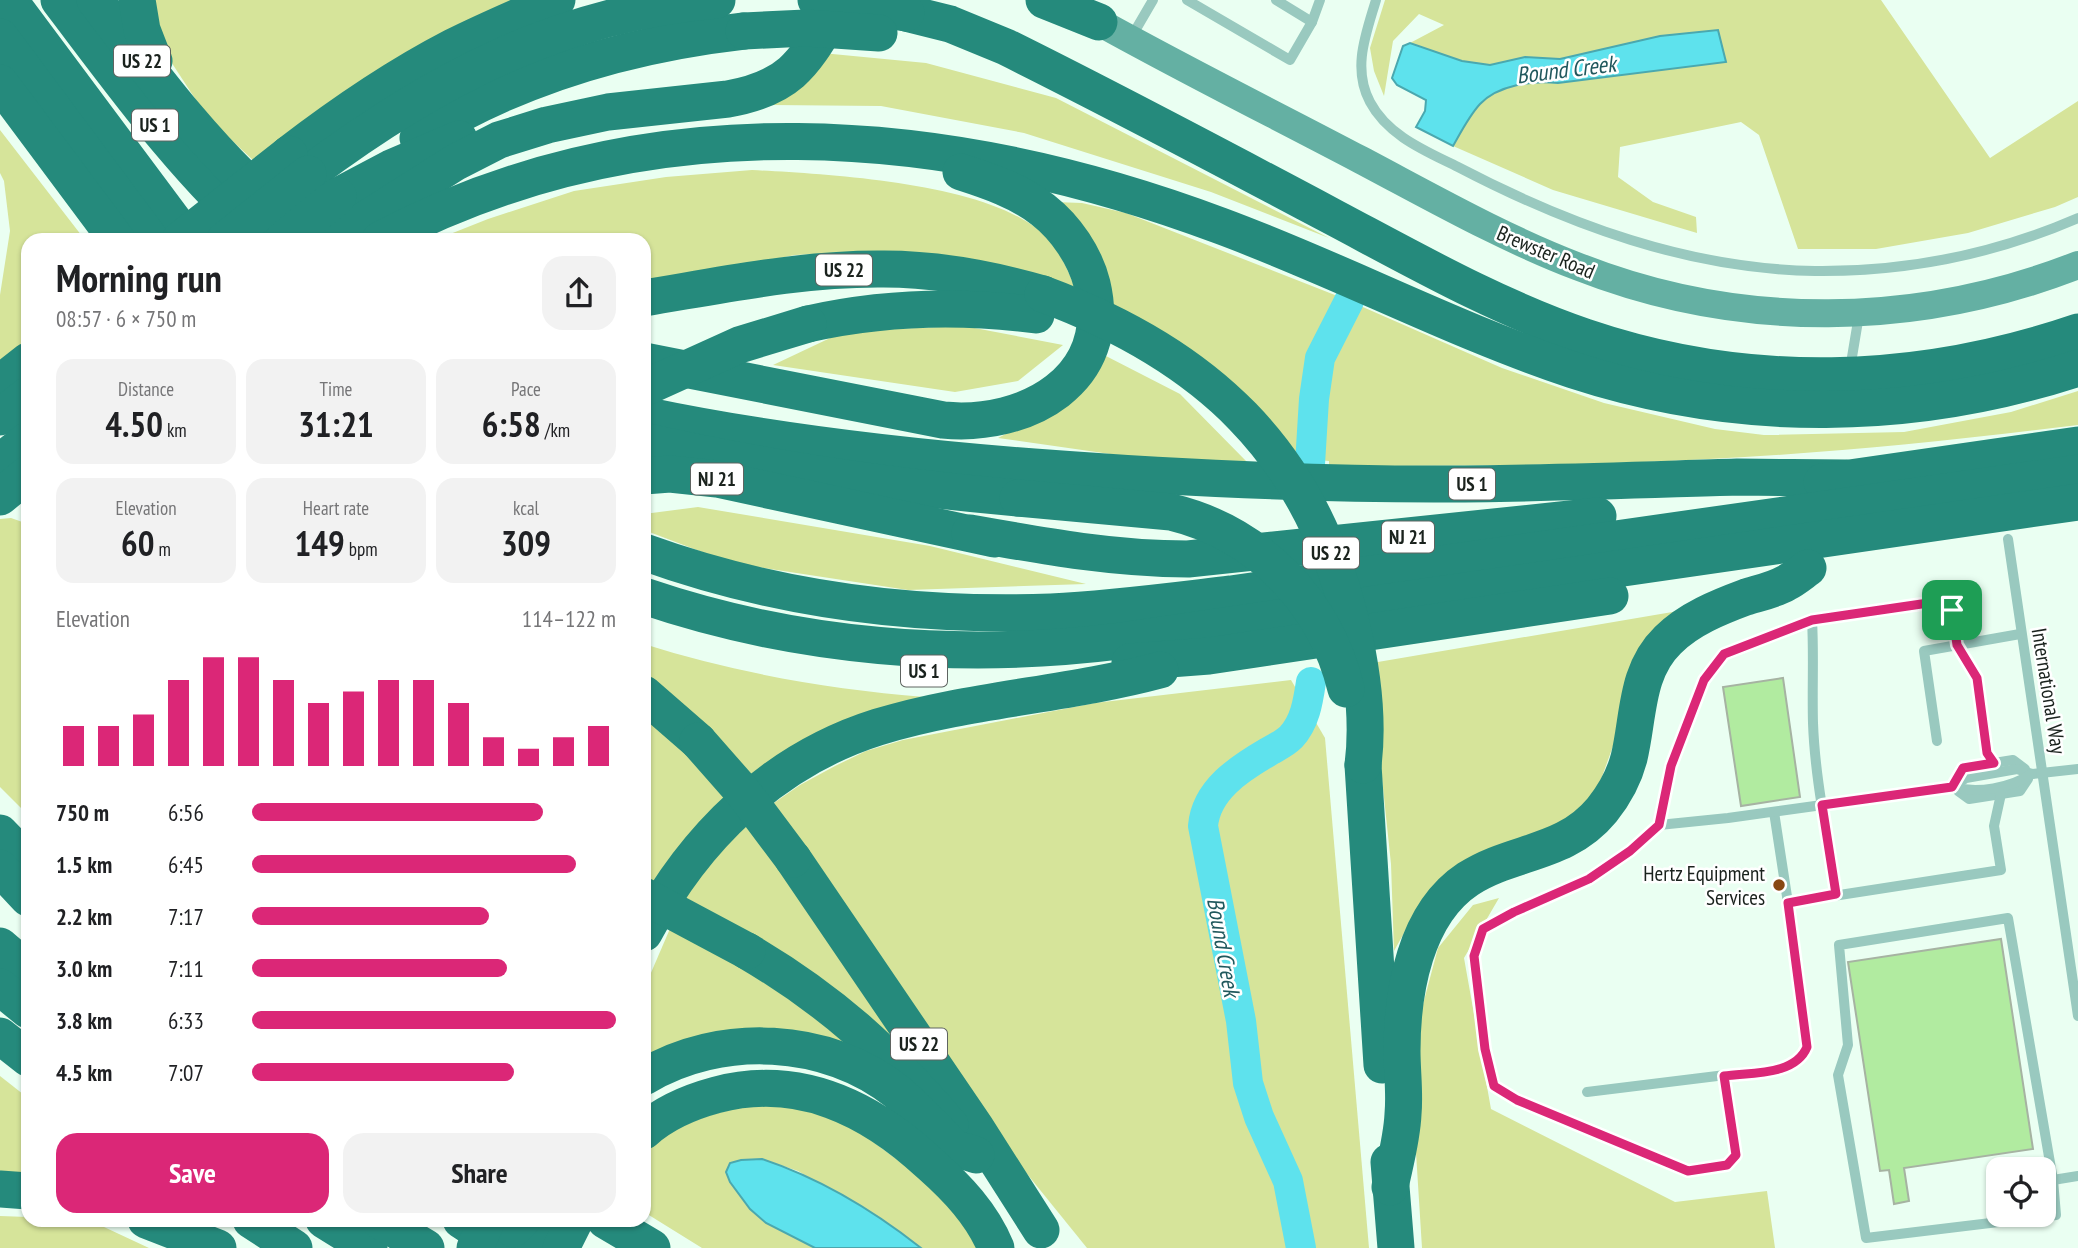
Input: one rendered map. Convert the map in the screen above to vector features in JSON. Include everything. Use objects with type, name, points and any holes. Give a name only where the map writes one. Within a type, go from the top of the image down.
[{"type":"highway","points":[[9,0],[183,233]]},
{"type":"highway","points":[[37,0],[184,195],[216,233]]},
{"type":"highway","name":"US 1","points":[[59,0],[171,145],[219,198],[277,231]]},
{"type":"highway","name":"US 22","points":[[95,0],[190,122],[251,187],[277,231]]},
{"type":"highway","points":[[137,0],[142,30],[152,58],[190,122]]},
{"type":"highway","points":[[229,233],[348,111],[471,38],[557,0]]},
{"type":"highway","points":[[191,233],[299,164],[352,141],[401,108],[507,52],[592,22],[651,9],[717,0]]},
{"type":"highway","points":[[1044,0],[1098,22]]},
{"type":"highway","points":[[277,231],[391,168],[533,111],[583,98],[727,78],[751,72],[772,61],[790,44],[804,23],[830,2]]},
{"type":"highway","points":[[830,2],[1032,67],[1102,95],[1420,263],[1518,311],[1583,337],[1640,354],[1697,366],[1788,376],[1849,377],[1966,363],[2078,332]]},
{"type":"highway","points":[[379,231],[470,154],[523,132],[608,112],[740,97],[772,86],[791,74],[808,56],[830,2]]},
{"type":"highway","points":[[338,196],[434,128],[531,83],[625,52],[684,39],[744,31],[892,23]]},
{"type":"highway","points":[[0,37],[146,233]]},
{"type":"highway","points":[[0,83],[112,233]]},
{"type":"highway","points":[[379,231],[429,189],[563,146],[687,126],[753,121],[819,120],[889,124],[1021,143],[1093,162],[1153,182],[1219,207],[1431,303],[1464,327]]},
{"type":"highway","points":[[379,231],[491,191],[597,161],[657,150],[717,144],[837,142],[957,153],[1105,187],[1239,233],[1547,360],[1624,384],[1691,399],[1781,410],[1841,411],[1931,403],[1991,393],[2078,368]]},
{"type":"highway","points":[[651,362],[957,421],[982,421],[1019,413],[1049,398],[1067,383],[1091,344],[1095,303],[1091,281],[1082,259],[1070,238],[1053,219],[1022,196],[982,179],[837,142]]},
{"type":"highway","name":"US 22","points":[[651,297],[807,273],[883,269],[972,277],[1162,357],[1203,382],[1233,407],[1273,451],[1306,500],[1326,540],[1346,603],[1359,660],[1367,735],[1363,765],[1396,1248]]},
{"type":"highway","points":[[651,385],[739,345],[808,324],[851,316],[920,309],[988,309],[1039,304]]},
{"type":"highway","points":[[0,383],[21,366]]},
{"type":"highway","points":[[651,378],[1098,472]]},
{"type":"highway","points":[[0,417],[21,400]]},
{"type":"highway","name":"US 1","points":[[651,416],[733,432],[855,449],[1098,472],[1219,479],[1432,484],[1618,483],[1738,477],[1846,478],[2078,444]]},
{"type":"highway","points":[[651,442],[740,461],[847,478],[1171,512],[1219,528],[1254,548],[1294,587],[1325,633],[1340,669],[1348,697],[1353,738],[1363,765]]},
{"type":"highway","points":[[0,462],[21,446]]},
{"type":"highway","points":[[651,554],[722,576],[822,598],[903,608],[1012,612],[1083,610],[1192,599],[2078,474]]},
{"type":"highway","name":"NJ 21","points":[[651,476],[693,476],[790,493],[970,533],[1075,551],[1136,558],[1188,559],[1579,519],[1846,478]]},
{"type":"highway","points":[[0,497],[21,480]]},
{"type":"highway","points":[[651,492],[716,488],[790,493]]},
{"type":"highway","points":[[651,598],[751,626],[841,642],[931,650],[1054,648],[1119,641],[2078,502]]},
{"type":"highway","name":"US 1","points":[[651,622],[746,648],[828,663],[910,671],[1024,672],[1209,656],[2078,527]]},
{"type":"highway","points":[[970,533],[1110,567],[1177,573],[1630,537]]},
{"type":"highway","points":[[1390,1187],[1403,1114],[1403,1027],[1410,978],[1422,938],[1441,905],[1472,877],[1555,846],[1581,831],[1595,818],[1612,796],[1625,771],[1640,690],[1646,673],[1660,648],[1674,634],[1717,609],[1787,583],[1808,568]]},
{"type":"highway","points":[[651,921],[682,870],[715,830],[764,787],[834,744],[879,727],[924,716],[1118,681],[1209,656]]},
{"type":"highway","name":"US 22","points":[[651,700],[698,741],[742,791],[793,859],[1049,1239]]},
{"type":"highway","points":[[0,833],[21,855]]},
{"type":"highway","points":[[0,869],[21,891]]},
{"type":"highway","points":[[651,900],[793,979],[868,1037],[910,1079],[1049,1239]]},
{"type":"highway","points":[[0,946],[21,964]]},
{"type":"highway","points":[[0,987],[21,1004]]},
{"type":"highway","points":[[0,1036],[21,1052]]},
{"type":"highway","points":[[651,1073],[692,1055],[723,1049],[773,1046],[815,1053],[840,1060],[876,1078],[896,1092],[954,1148],[976,1155]]},
{"type":"highway","points":[[651,1127],[685,1105],[729,1092],[781,1088],[832,1100],[878,1123],[924,1158],[971,1206],[984,1223],[996,1248]]},
{"type":"highway","points":[[0,1189],[21,1190]]},
{"type":"highway","points":[[164,1227],[219,1248]]},
{"type":"highway","points":[[262,1227],[294,1248]]},
{"type":"highway","points":[[335,1227],[369,1248]]},
{"type":"highway","points":[[391,1227],[426,1248]]},
{"type":"highway","points":[[437,1248],[442,1227]]},
{"type":"highway","points":[[475,1248],[506,1227]]},
{"type":"highway","points":[[509,1227],[554,1248]]},
{"type":"highway","points":[[561,1248],[572,1227]]},
{"type":"highway","points":[[617,1227],[652,1248]]},
{"type":"street","name":"Brewster Road","points":[[1060,0],[1488,227],[1597,274],[1640,289],[1728,307],[1794,314],[1859,313],[1908,309],[1963,300],[2017,287],[2078,265]]},
{"type":"lane","points":[[1130,39],[1153,0]]},
{"type":"lane","points":[[1187,0],[1290,60],[1312,22],[1320,0]]},
{"type":"lane","points":[[1276,0],[1312,22]]},
{"type":"lane","points":[[1376,0],[1364,40],[1361,63],[1365,90],[1384,121],[1415,145],[1502,190],[1569,219],[1620,237],[1690,257],[1756,268],[1795,271],[1857,270],[1923,264],[1964,256],[2015,242],[2078,218]]},
{"type":"lane","points":[[1849,377],[1859,313]]},
{"type":"lane","name":"International Way","points":[[2008,539],[2037,773],[2078,1016]]},
{"type":"lane","points":[[1724,1076],[1736,1155],[1727,1165],[1688,1171],[1517,1100],[1494,1086],[1485,1049],[1474,956],[1483,929],[1514,912],[1589,879],[1630,851],[1659,825],[1671,766],[1704,680],[1724,654],[1812,620],[1942,601],[1952,610],[1957,645],[1977,678],[1987,753],[1994,763]]},
{"type":"lane","points":[[1812,620],[1814,723],[1822,805],[1836,894]]},
{"type":"lane","points":[[1937,741],[1924,650],[2020,634]]},
{"type":"lane","points":[[1952,787],[1963,768],[2013,760],[2037,773]]},
{"type":"lane","points":[[1659,825],[1684,824],[1952,787],[1968,791],[2018,783],[2037,773],[2077,767]]},
{"type":"lane","points":[[1952,787],[1969,799],[2020,791],[2037,773]]},
{"type":"lane","points":[[1788,903],[2001,870],[1994,826],[2001,794]]},
{"type":"lane","points":[[1587,1092],[1724,1076],[1787,1067],[1798,1062],[1807,1047],[1774,812]]},
{"type":"lane","points":[[2008,918],[2053,1180],[2056,1215],[1866,1238],[1838,1076],[1847,1045],[1839,945],[2008,918]]},
{"type":"lane","points":[[2056,1180],[2078,1176]]},
{"type":"green space","points":[[152,0],[529,0],[256,163],[207,117],[164,51]]},
{"type":"green space","points":[[1385,0],[1881,0],[1990,158],[2078,101],[2078,197],[2055,207],[1968,233],[1876,249],[1798,249],[1759,135],[1741,122],[1620,147],[1618,177],[1653,202],[1696,217],[1697,233],[1553,190],[1453,146],[1480,104],[1506,88],[1527,83],[1558,83],[1725,62],[1717,30],[1660,36],[1560,59],[1525,57],[1490,65],[1462,61],[1410,43],[1444,25],[1419,14],[1393,41],[1384,96],[1374,71],[1370,48]]},
{"type":"green space","points":[[822,53],[926,63],[1056,98],[1329,238],[1211,192],[1024,133],[881,106],[771,105]]},
{"type":"green space","points":[[0,130],[80,233],[21,233],[21,354],[0,371],[0,295],[10,231],[4,181],[0,173]]},
{"type":"green space","points":[[752,170],[822,174],[952,193],[992,205],[1025,221],[1049,240],[1077,292],[851,252],[795,255],[651,284],[651,233],[453,233],[574,191],[666,177]]},
{"type":"green space","points":[[1055,202],[1082,203],[1126,213],[1340,297],[1502,368],[1604,403],[1715,429],[1764,435],[1904,432],[2011,412],[2078,391],[2078,425],[1894,445],[1709,459],[1472,466],[1329,466],[1329,461],[1300,458],[1237,390],[1112,308]]},
{"type":"green space","points":[[964,326],[1063,345],[1018,381],[955,392],[773,365],[845,331]]},
{"type":"green space","points":[[1104,355],[1180,394],[1247,462],[1152,460],[998,438],[1063,404]]},
{"type":"green space","points":[[698,507],[930,546],[1086,584],[908,590],[731,563],[651,533],[651,513]]},
{"type":"green space","points":[[11,518],[21,522],[21,808],[0,787],[0,519]]},
{"type":"green space","points":[[1690,609],[1617,735],[1595,796],[1555,834],[1419,906],[1394,951],[1391,864],[1372,663]]},
{"type":"green space","points":[[651,646],[783,678],[925,697],[748,781],[651,679]]},
{"type":"green space","points":[[1291,680],[1325,738],[1369,1248],[1087,1248],[985,1122],[768,807],[835,766],[866,751],[903,740],[1095,703]]},
{"type":"green space","points":[[651,714],[729,794],[654,888],[651,886]]},
{"type":"green space","points":[[750,820],[945,1103],[681,902],[709,862]]},
{"type":"green space","points":[[1499,898],[1464,958],[1491,1109],[1675,1202],[1767,1191],[1775,1248],[1422,1248],[1414,1121],[1422,1008],[1438,948],[1473,905]]},
{"type":"green space","points":[[672,924],[843,1030],[856,1058],[651,1062],[651,973]]},
{"type":"green space","points":[[0,1076],[21,1092],[21,1178],[0,1175]]},
{"type":"green space","points":[[756,1105],[788,1107],[821,1114],[856,1129],[939,1191],[982,1248],[921,1248],[881,1220],[798,1171],[762,1159],[741,1160],[750,1209],[766,1223],[815,1248],[702,1248],[651,1216],[651,1145],[671,1132],[724,1111]]},
{"type":"green space","points":[[0,1216],[21,1217],[21,1227],[104,1227],[149,1248],[0,1248]]},
{"type":"water","points":[[1718,30],[1726,62],[1558,83],[1527,83],[1506,88],[1480,104],[1453,146],[1416,127],[1425,111],[1426,100],[1397,85],[1392,78],[1403,46],[1410,43],[1462,61],[1490,65],[1525,57],[1560,59],[1660,36]]},
{"type":"water","points":[[762,1159],[845,1197],[921,1248],[815,1248],[766,1223],[750,1209],[726,1172],[730,1163]]},
{"type":"building","points":[[1783,678],[1800,797],[1741,806],[1723,687]]},
{"type":"building","points":[[2001,939],[2033,1149],[1904,1168],[1909,1201],[1894,1204],[1889,1170],[1880,1171],[1848,962]]},
{"type":"waterway","name":"Bound Creek","points":[[1310,464],[1314,399],[1320,358],[1349,301]]},
{"type":"waterway","name":"Bound Creek","points":[[1301,1248],[1288,1181],[1259,1117],[1248,1083],[1241,1021],[1203,826],[1205,813],[1217,791],[1235,773],[1286,742],[1296,731],[1305,711],[1311,682]]},
{"type":"place","name":"Hertz Equipment Services","points":[[1779,885]]},
{"type":"route","points":[[1942,601],[1952,610],[1957,645],[1977,678],[1987,753],[1994,763],[1963,768],[1952,787],[1822,805],[1836,894],[1788,903],[1807,1047],[1803,1057],[1793,1065],[1724,1076],[1736,1155],[1727,1165],[1688,1171],[1517,1100],[1494,1086],[1485,1049],[1474,956],[1483,929],[1514,912],[1589,879],[1630,851],[1659,825],[1671,766],[1704,680],[1724,654],[1812,620],[1942,601]]}]
